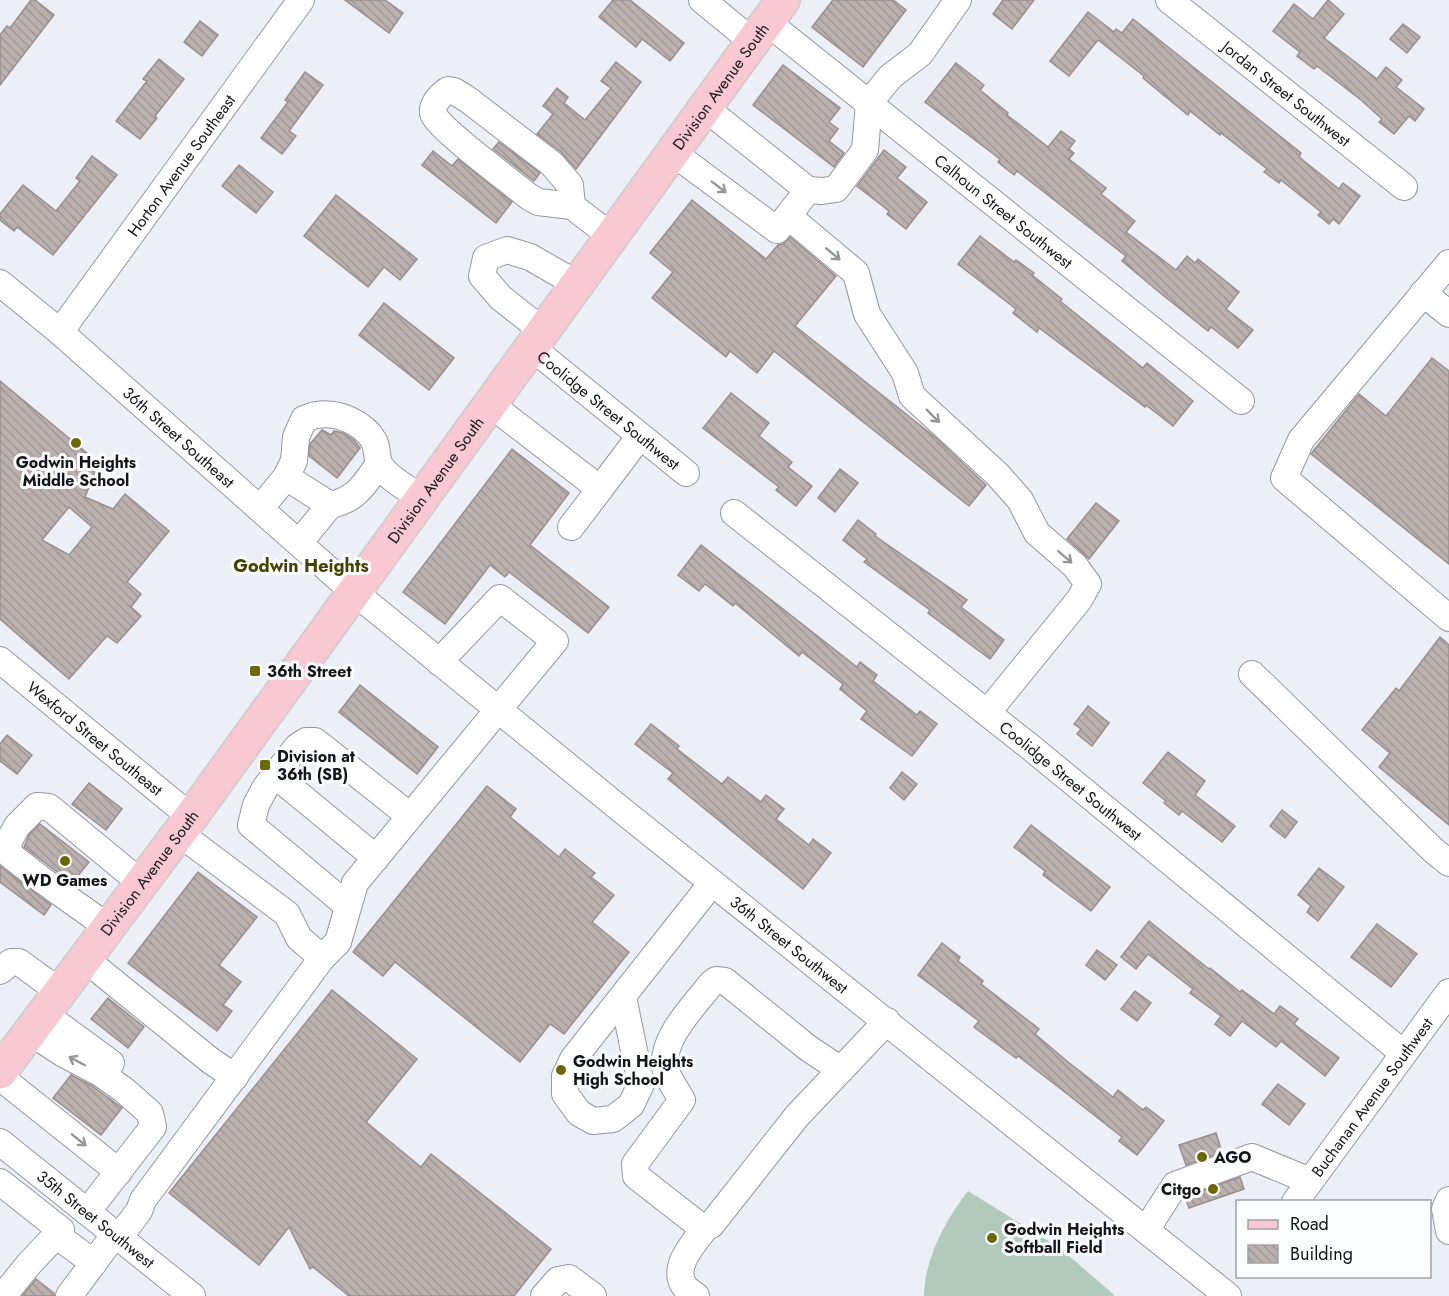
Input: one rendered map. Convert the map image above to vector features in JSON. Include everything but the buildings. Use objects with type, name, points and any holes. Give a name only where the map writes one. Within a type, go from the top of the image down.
[{"type":"main road","name":"Division Avenue South","points":[[2,1067],[185,825],[768,21]]},
{"type":"street","name":"Horton Avenue Southeast","points":[[60,332],[301,0]]},
{"type":"street","name":"Calhoun Street Southwest","points":[[702,0],[768,21],[1241,401]]},
{"type":"street","points":[[705,108],[808,190],[836,189],[865,150],[869,103],[890,77],[920,54],[958,0]]},
{"type":"street","name":"Jordan Street Southwest","points":[[1169,0],[1404,188]]},
{"type":"street","points":[[572,206],[570,185],[552,164],[454,91],[448,90],[440,96],[434,105],[433,113],[439,123],[528,196],[538,202],[572,206],[612,236]]},
{"type":"street","points":[[672,152],[777,230],[808,190]]},
{"type":"street","points":[[788,216],[856,273],[867,314],[905,373],[912,396],[997,474],[1020,500],[1037,533],[1075,566],[1088,584],[1079,600],[987,713]]},
{"type":"street","name":"Coolidge Street Southwest","points":[[577,284],[530,257],[507,250],[486,258],[482,276],[537,339],[640,436],[686,473]]},
{"type":"street","points":[[1449,263],[1301,440],[1284,478],[1449,618]]},
{"type":"street","name":"36th Street Southeast","points":[[0,283],[60,332],[354,592]]},
{"type":"street","points":[[1423,293],[1449,314]]},
{"type":"street","points":[[490,404],[600,489]]},
{"type":"street","points":[[260,509],[286,477],[294,461],[296,437],[304,419],[318,414],[342,416],[358,424],[373,439],[378,452],[379,464],[389,476],[422,498]]},
{"type":"street","points":[[572,527],[640,436]]},
{"type":"street","points":[[299,543],[330,505],[344,502],[357,493],[379,464]]},
{"type":"street","points":[[286,477],[330,505]]},
{"type":"street","name":"Coolidge Street Southwest","points":[[734,513],[987,713],[1403,1053]]},
{"type":"street","name":"36th Street Southwest","points":[[354,592],[712,883],[1146,1230],[1230,1291]]},
{"type":"street","points":[[69,1296],[139,1211],[143,1200],[322,958],[338,942],[355,883],[555,641],[500,598],[439,662]]},
{"type":"street","name":"Wexford Street Southeast","points":[[0,660],[287,914],[299,938],[322,958]]},
{"type":"street","points":[[1252,674],[1449,863]]},
{"type":"street","points":[[348,906],[251,825],[256,805],[264,788],[297,747],[306,741],[315,741],[410,816]]},
{"type":"street","points":[[275,775],[376,858]]},
{"type":"street","points":[[108,927],[10,855],[8,846],[17,826],[37,806],[49,807],[141,883]]},
{"type":"street","points":[[623,997],[712,883]]},
{"type":"street","points":[[85,959],[235,1077]]},
{"type":"street","points":[[0,971],[11,962],[19,963],[44,1012],[150,1113],[153,1127],[87,1212]]},
{"type":"street","points":[[706,1227],[700,1226],[636,1176],[634,1171],[635,1164],[682,1100],[666,1070],[666,1047],[673,1034],[711,984],[716,980],[724,981],[808,1048],[841,1070]]},
{"type":"street","name":"Buchanan Avenue Southwest","points":[[1302,1191],[1449,992]]},
{"type":"street","points":[[44,1012],[111,1063]]},
{"type":"street","points":[[696,1296],[684,1286],[680,1274],[684,1258],[706,1227],[711,1225],[797,1116],[887,1021]]},
{"type":"street","points":[[2,1067],[119,1172]]},
{"type":"street","points":[[3,1296],[61,1230],[0,1180],[9,1150]]},
{"type":"street","name":"35th Street Southwest","points":[[9,1150],[192,1296]]},
{"type":"street","points":[[1146,1230],[1174,1185],[1252,1157],[1302,1191]]},
{"type":"street","points":[[1449,1200],[1446,1209],[1449,1231]]},
{"type":"street","points":[[56,1235],[94,1263]]},
{"type":"street","points":[[544,1296],[558,1280],[569,1278],[593,1296]]},
{"type":"green space","name":"Godwin Heights Softball Field","points":[[968,1191],[1060,1248],[1114,1296],[924,1296],[932,1254],[944,1227]]},
{"type":"place","name":"Godwin Heights Middle School","points":[[76,443]]},
{"type":"place","name":"36th Street","points":[[255,671]]},
{"type":"place","name":"Division at 36th (SB)","points":[[265,765]]},
{"type":"place","name":"WD Games","points":[[65,861]]},
{"type":"place","name":"Godwin Heights High School","points":[[561,1070]]},
{"type":"place","name":"AGO","points":[[1202,1157]]},
{"type":"place","name":"Citgo","points":[[1213,1189]]},
{"type":"place","name":"Godwin Heights Softball Field","points":[[992,1238]]},
{"type":"district","name":"Godwin Heights","points":[[301,566]]}]
